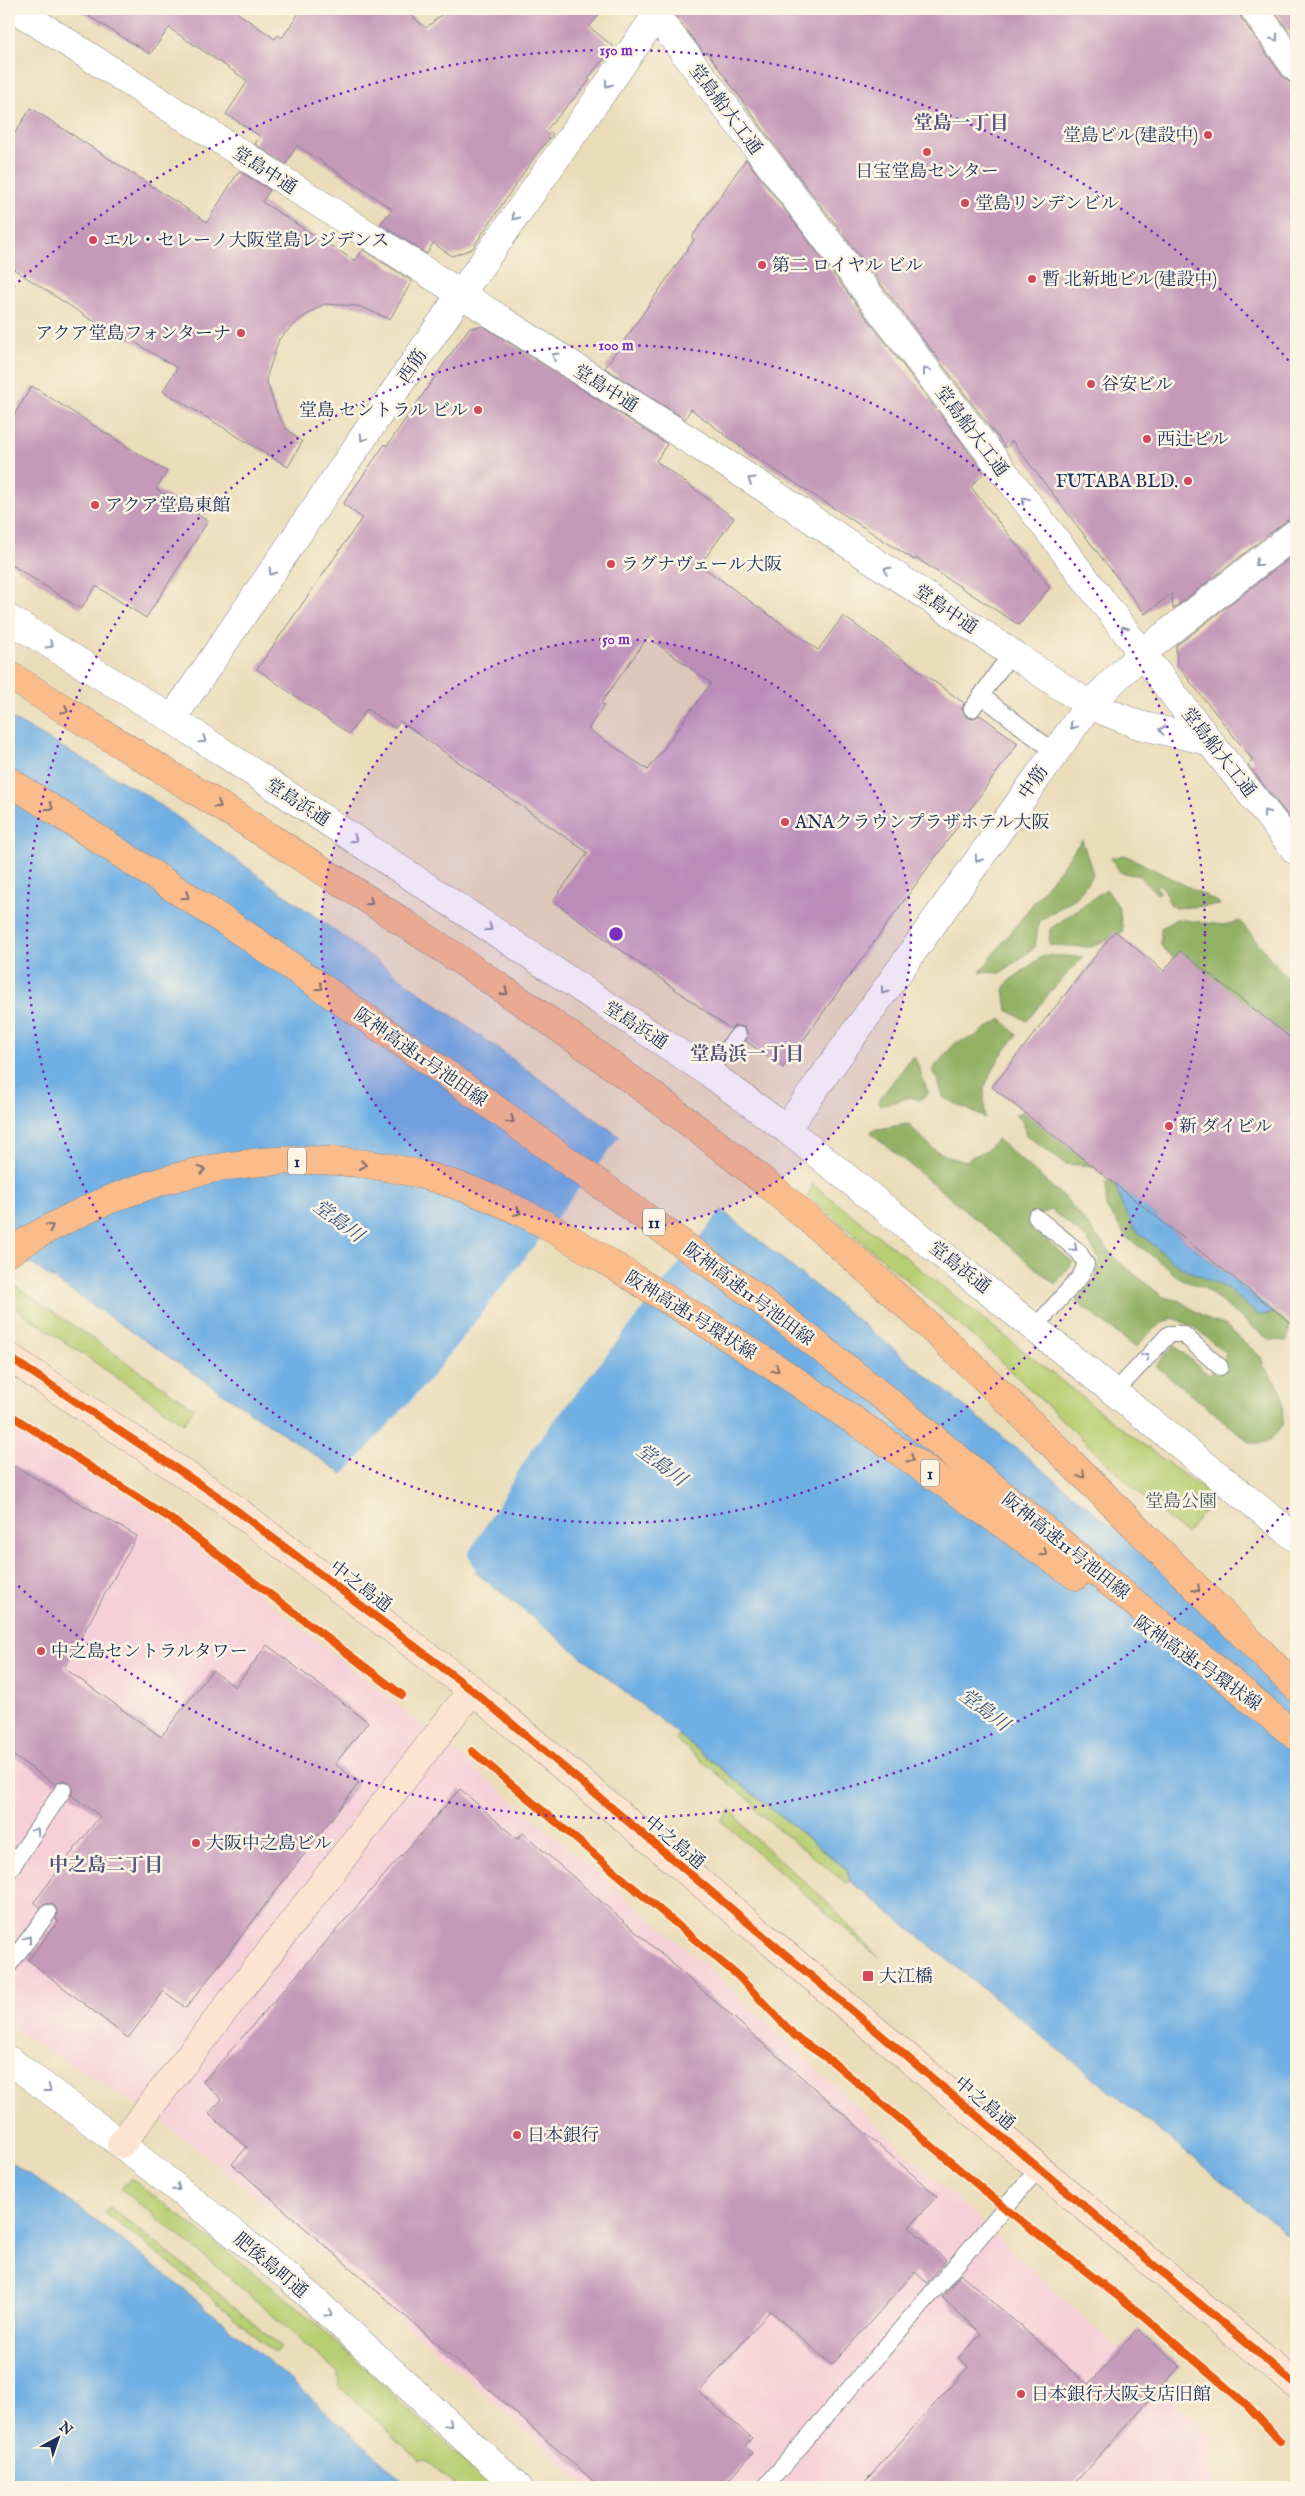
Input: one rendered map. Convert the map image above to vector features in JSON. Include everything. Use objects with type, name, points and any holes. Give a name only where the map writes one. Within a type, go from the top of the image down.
[{"type":"highway","points":[[9,675],[197,791],[506,992],[626,1077],[730,1155],[834,1241],[938,1333],[1296,1687]]},
{"type":"highway","name":"阪神高速11号池田線","points":[[9,781],[246,936],[461,1084],[680,1241],[888,1400],[1264,1709]]},
{"type":"highway","name":"阪神高速1号環状線","points":[[9,1252],[49,1226],[101,1202],[158,1181],[215,1167],[275,1160],[336,1161],[403,1171],[469,1190],[530,1217],[729,1338],[870,1430],[1264,1709],[1296,1736]]},
{"type":"street","name":"堂島中通","points":[[15,9],[777,496],[1089,705],[1139,725],[1209,741]]},
{"type":"street","points":[[1254,9],[1296,68]]},
{"type":"street","name":"西筋","points":[[172,720],[653,12]]},
{"type":"street","name":"堂島船大工通","points":[[653,12],[1209,741],[1296,851]]},
{"type":"street","name":"中筋","points":[[786,1129],[1089,705],[1142,653],[1296,533]]},
{"type":"street","name":"堂島浜通","points":[[9,620],[172,720],[708,1072],[786,1129],[1035,1327],[1114,1393],[1296,1536]]},
{"type":"street","name":"中之島通","points":[[9,1357],[219,1497],[472,1690],[1296,2385]]},
{"type":"street","points":[[121,2144],[472,1690]]},
{"type":"street","name":"肥後島町通","points":[[9,2060],[121,2144],[291,2280],[518,2487]]},
{"type":"lane","points":[[1011,653],[977,703],[1054,752]]},
{"type":"lane","points":[[708,1072],[738,1035]]},
{"type":"lane","points":[[1035,1327],[1080,1277],[1086,1264],[1079,1252],[1036,1217]]},
{"type":"lane","points":[[1114,1393],[1169,1334],[1183,1334],[1220,1367]]},
{"type":"lane","points":[[9,1871],[63,1790]]},
{"type":"lane","points":[[9,1965],[48,1913]]},
{"type":"lane","points":[[765,2487],[1039,2168]]},
{"type":"shaded area","points":[[9,1417],[172,1525],[452,1749],[692,1954],[1213,2437],[1215,2487],[588,2487],[349,2273],[164,2122],[9,2026]]},
{"type":"green space","points":[[1082,840],[1093,874],[1077,897],[1039,921],[1035,947],[1001,973],[980,972]]},
{"type":"green space","points":[[1125,855],[1218,902],[1220,905],[1174,908],[1160,884],[1156,885],[1160,893],[1157,894],[1139,876],[1120,872],[1111,858]]},
{"type":"green space","points":[[1106,889],[1119,907],[1123,932],[1091,947],[1049,945],[1050,929]]},
{"type":"green space","points":[[1176,919],[1223,925],[1240,921],[1296,989],[1296,1059],[1182,966],[1161,946],[1161,928]]},
{"type":"green space","points":[[1044,955],[1083,957],[1051,991],[1027,1021],[1007,1010],[1004,990],[1009,981]]},
{"type":"green space","points":[[1001,1019],[1017,1035],[999,1058],[984,1088],[985,1118],[944,1098],[933,1069],[955,1043],[974,1037]]},
{"type":"green space","points":[[912,1057],[914,1057],[929,1093],[920,1100],[909,1097],[881,1106],[877,1102]]},
{"type":"green space","points":[[1024,1111],[1093,1166],[1065,1164],[1026,1135],[1022,1121],[1015,1114]]},
{"type":"green space","points":[[908,1124],[935,1150],[951,1158],[969,1161],[969,1158],[986,1151],[997,1139],[1067,1200],[1118,1261],[1163,1297],[1178,1300],[1211,1321],[1225,1325],[1261,1357],[1264,1366],[1282,1392],[1283,1423],[1275,1435],[1266,1443],[1251,1443],[1156,1366],[1174,1345],[1209,1375],[1220,1367],[1226,1353],[1195,1328],[1174,1318],[1168,1320],[1157,1326],[1136,1348],[1076,1301],[1095,1279],[1100,1261],[1087,1239],[1051,1210],[1039,1217],[1035,1223],[1034,1230],[1073,1262],[1055,1284],[871,1133],[872,1130]]},
{"type":"green space","points":[[1106,1181],[1116,1184],[1121,1203],[1135,1229],[1177,1265],[1227,1288],[1258,1315],[1275,1313],[1290,1325],[1287,1341],[1269,1340],[1204,1288],[1182,1280],[1145,1250],[1128,1239],[1106,1207]]},
{"type":"green space","name":"堂島公園","points":[[813,1184],[1107,1417],[1214,1498],[1186,1534],[1144,1498],[991,1352],[808,1196]]},
{"type":"green space","points":[[9,1282],[194,1408],[184,1423],[9,1304]]},
{"type":"green space","points":[[679,1735],[847,1870],[850,1881],[846,1883],[757,1812],[753,1803],[675,1739]]},
{"type":"green space","points":[[731,1809],[748,1832],[821,1896],[880,1959],[721,1821]]},
{"type":"green space","points":[[131,2178],[299,2308],[493,2487],[458,2487],[426,2460],[420,2461],[339,2386],[338,2373],[214,2264],[121,2189]]},
{"type":"green space","points":[[110,2207],[201,2279],[281,2347],[274,2353],[196,2284],[105,2213]]},
{"type":"water","name":"堂島川","points":[[9,717],[148,796],[724,1212],[1296,1675],[1296,2241],[850,1881],[847,1869],[487,1581],[346,1476],[9,1249]]},
{"type":"water","points":[[1116,1184],[1275,1313],[1258,1315],[1227,1288],[1177,1265],[1135,1229],[1121,1203]]},
{"type":"water","points":[[9,2161],[78,2207],[171,2279],[292,2381],[410,2487],[9,2487]]},
{"type":"pier","points":[[621,1135],[723,1208],[532,1449],[468,1554],[476,1570],[473,1573],[339,1475],[344,1474],[431,1378]]},
{"type":"building","points":[[77,9],[232,9],[275,39],[278,35],[282,38],[302,9],[404,9],[426,28],[448,9],[604,9],[589,27],[614,47],[588,78],[590,80],[547,129],[553,134],[535,156],[472,249],[452,256],[433,243],[427,254],[381,224],[392,209],[297,145],[286,164],[255,144],[260,136],[226,114],[248,81],[169,28],[150,54]]},
{"type":"building","points":[[670,9],[1239,9],[1241,18],[1283,77],[1289,82],[1296,83],[1296,518],[1286,521],[1173,609],[1172,593],[1145,614],[1012,441],[1006,448],[765,132],[707,52],[704,53]]},
{"type":"building","points":[[1273,9],[1296,9],[1296,41]]},
{"type":"building","points":[[31,108],[207,222],[239,171],[270,190],[262,202],[355,261],[363,250],[412,281],[390,319],[358,306],[324,304],[300,319],[279,339],[266,379],[277,413],[286,428],[302,442],[288,467],[163,391],[177,368],[118,332],[116,336],[9,266],[9,142]]},
{"type":"building","points":[[746,159],[984,472],[971,487],[1050,587],[1019,625],[916,558],[914,560],[749,453],[691,409],[685,419],[605,368],[694,240],[692,237]]},
{"type":"building","points":[[483,326],[667,444],[656,461],[734,518],[700,565],[818,650],[843,616],[964,703],[962,709],[966,717],[972,719],[980,715],[1018,743],[783,1068],[746,1041],[747,1032],[744,1027],[735,1026],[730,1029],[553,901],[588,853],[400,721],[395,728],[367,709],[349,734],[257,669],[362,518],[343,504],[385,444],[387,446],[469,328]],"holes":[[[648,637],[711,683],[648,770],[588,729],[604,705],[601,703]]]},
{"type":"building","name":"アクア堂島東館","points":[[32,386],[167,472],[156,489],[208,521],[146,618],[96,586],[81,609],[9,563],[9,423]]},
{"type":"building","points":[[1296,553],[1296,826],[1248,765],[1253,760],[1177,665],[1176,646]]},
{"type":"building","name":"新 ダイビル","points":[[1115,931],[1164,971],[1180,951],[1296,1042],[1296,1327],[992,1087]]},
{"type":"building","name":"大阪中之島ビル","points":[[9,1463],[137,1536],[64,1668],[161,1737],[212,1670],[235,1687],[267,1645],[368,1722],[335,1764],[359,1783],[186,2008],[164,1991],[128,2038],[28,1960],[58,1921],[56,1919],[57,1910],[54,1905],[49,1903],[40,1907],[34,1902],[100,1816],[71,1795],[73,1790],[69,1782],[63,1780],[55,1784],[9,1753]]},
{"type":"building","name":"日本銀行","points":[[460,1789],[517,1839],[523,1833],[937,2196],[909,2227],[946,2260],[927,2283],[915,2272],[832,2365],[770,2311],[699,2392],[752,2438],[745,2446],[753,2453],[722,2487],[600,2487],[232,2164],[247,2147],[209,2114],[222,2099],[203,2082]]},
{"type":"building","name":"日本銀行大阪支店旧館","points":[[961,2274],[1088,2385],[1138,2329],[1180,2366],[1071,2487],[860,2487],[968,2367],[959,2358],[981,2334],[942,2297]]},
{"type":"cycle path","points":[[9,1357],[219,1497],[472,1690],[1296,2385]]},
{"type":"cycle path","points":[[9,1414],[174,1521],[402,1695]]},
{"type":"cycle path","points":[[472,1751],[738,1976],[796,2037],[834,2063],[1006,2209],[1142,2315],[1248,2406],[1280,2441]]},
{"type":"place","name":"堂島ビル(建設中)","points":[[1208,135]]},
{"type":"place","name":"日宝堂島センター","points":[[927,152]]},
{"type":"place","name":"堂島リンデンビル","points":[[965,203]]},
{"type":"place","name":"エル・セレーノ大阪堂島レジデンス","points":[[93,240]]},
{"type":"place","name":"第二 ロイヤル ビル","points":[[762,265]]},
{"type":"place","name":"暫 北新地ビル(建設中)","points":[[1032,279]]},
{"type":"place","name":"アクア堂島フォンターナ","points":[[241,333]]},
{"type":"place","name":"谷安ビル","points":[[1091,384]]},
{"type":"place","name":"堂島 セントラル ビル","points":[[478,410]]},
{"type":"place","name":"西辻ビル","points":[[1147,439]]},
{"type":"place","name":"FUTABA BLD.","points":[[1188,481]]},
{"type":"place","name":"アクア堂島東館","points":[[95,505]]},
{"type":"place","name":"ラグナヴェール大阪","points":[[611,564]]},
{"type":"place","name":"ANAクラウンプラザホテル大阪","points":[[785,822]]},
{"type":"place","name":"新 ダイビル","points":[[1169,1126]]},
{"type":"place","name":"中之島セントラルタワー","points":[[41,1651]]},
{"type":"place","name":"大阪中之島ビル","points":[[196,1843]]},
{"type":"place","name":"大江橋","points":[[868,1976]]},
{"type":"place","name":"日本銀行","points":[[517,2135]]},
{"type":"place","name":"日本銀行大阪支店旧館","points":[[1021,2394]]},
{"type":"district","name":"堂島一丁目","points":[[961,122]]},
{"type":"district","name":"堂島浜一丁目","points":[[747,1053]]},
{"type":"district","name":"中之島二丁目","points":[[106,1864]]}]
